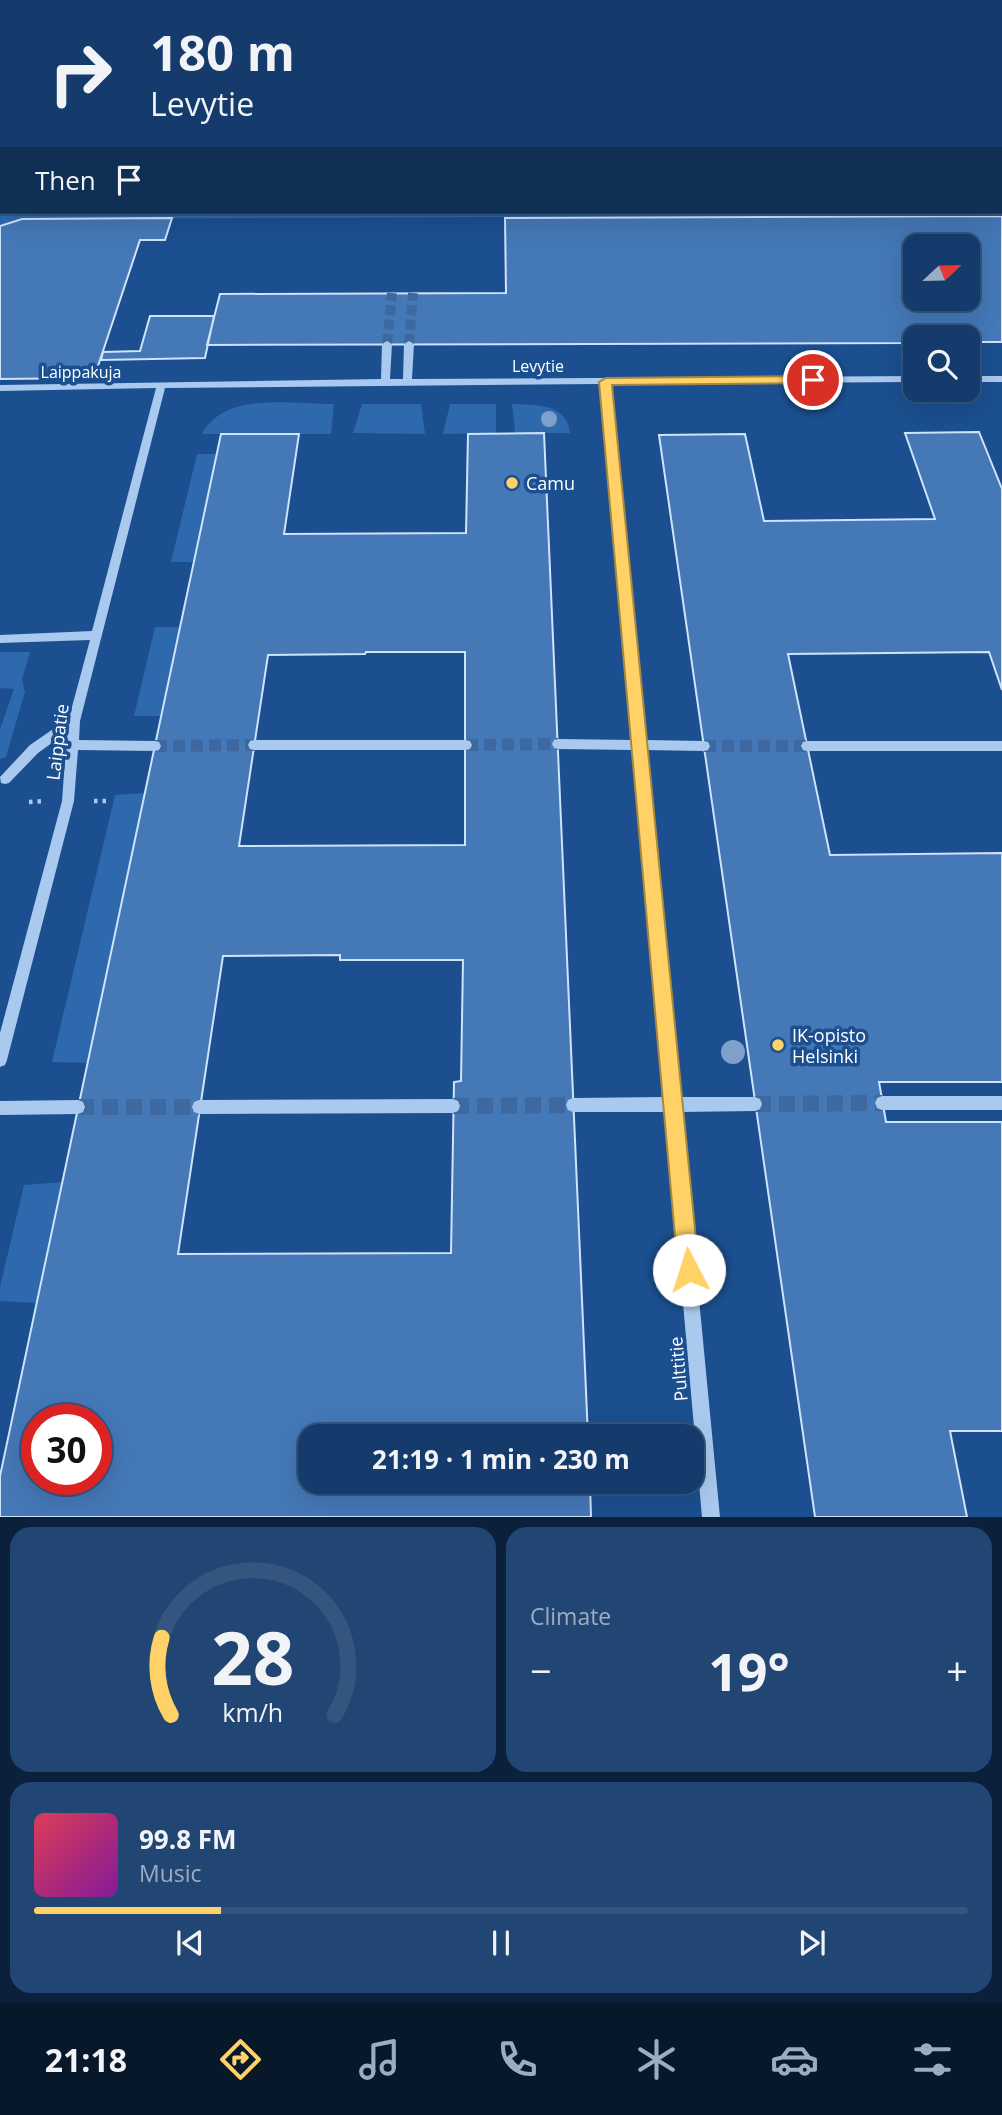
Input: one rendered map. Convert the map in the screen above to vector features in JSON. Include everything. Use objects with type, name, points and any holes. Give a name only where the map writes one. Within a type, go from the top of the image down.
[{"type":"street","points":[[385,382],[387,344]]},
{"type":"street","points":[[407,382],[410,344]]},
{"type":"street","name":"Levytie","points":[[161,387],[385,382],[903,379]]},
{"type":"street","points":[[980,379],[1002,379]]},
{"type":"street","name":"Pulttitie","points":[[606,382],[711,1517]]},
{"type":"street","name":"Laippakuja","points":[[0,388],[161,387]]},
{"type":"street","name":"Laippatie","points":[[0,1060],[68,801],[74,721],[161,387]]},
{"type":"street","points":[[0,639],[96,635]]},
{"type":"street","points":[[5,779],[34,749],[74,721]]},
{"type":"street","points":[[558,744],[704,746]]},
{"type":"street","points":[[72,745],[155,746]]},
{"type":"street","points":[[254,746],[466,745]]},
{"type":"street","points":[[807,746],[1002,746]]},
{"type":"street","points":[[882,1103],[1002,1103]]},
{"type":"street","points":[[573,1105],[755,1104]]},
{"type":"street","points":[[200,1107],[453,1106]]},
{"type":"street","points":[[0,1108],[78,1107]]},
{"type":"shaded area","points":[[0,214],[1002,214],[22,219],[0,226]]},
{"type":"shaded area","points":[[280,402],[334,404],[331,434],[202,434],[213,420],[226,411],[243,406]]},
{"type":"shaded area","points":[[362,404],[421,404],[425,434],[353,433]]},
{"type":"shaded area","points":[[450,404],[496,404],[496,433],[443,434]]},
{"type":"shaded area","points":[[512,404],[540,406],[557,411],[568,423],[570,433],[515,433]]},
{"type":"shaded area","points":[[197,454],[218,454],[195,562],[171,562]]},
{"type":"shaded area","points":[[155,627],[181,627],[161,716],[134,716]]},
{"type":"shaded area","points":[[0,652],[30,652],[22,679],[25,692],[6,757],[0,759],[0,729],[14,689],[0,688]]},
{"type":"shaded area","points":[[145,793],[88,1063],[52,1062],[115,795]]},
{"type":"shaded area","points":[[63,1182],[37,1303],[0,1301],[0,1287],[24,1185]]},
{"type":"building","points":[[1002,216],[1002,342],[980,342],[980,325],[903,325],[903,343],[207,345],[220,294],[506,293],[505,218]]},
{"type":"building","points":[[172,218],[165,240],[140,240],[94,378],[0,379],[0,226],[22,219]]},
{"type":"building","points":[[150,316],[214,316],[205,358],[101,360],[103,352],[140,351]]},
{"type":"building","points":[[979,432],[1002,489],[1002,690],[989,652],[788,654],[830,855],[1002,853],[1002,1082],[879,1082],[886,1122],[1002,1122],[1002,1431],[950,1431],[967,1517],[815,1517],[659,435],[745,434],[764,521],[935,519],[905,433]]},
{"type":"building","points":[[544,433],[587,1424],[298,1424],[298,1494],[590,1494],[591,1517],[0,1517],[0,1476],[221,434],[299,434],[284,534],[466,533],[468,434]],"holes":[[[465,652],[465,845],[239,846],[268,655]],[[340,955],[340,960],[463,960],[461,1081],[454,1082],[451,1253],[178,1254],[223,956]]]},
{"type":"tunnel","points":[[387,344],[392,293]]},
{"type":"tunnel","points":[[409,344],[413,293]]},
{"type":"tunnel","points":[[466,745],[558,744]]},
{"type":"tunnel","points":[[155,746],[254,745]]},
{"type":"tunnel","points":[[704,746],[807,746]]},
{"type":"tunnel","points":[[755,1104],[882,1103]]},
{"type":"tunnel","points":[[453,1106],[573,1105]]},
{"type":"tunnel","points":[[78,1107],[199,1107]]},
{"type":"place","name":"Camu","points":[[512,483]]},
{"type":"place","name":"IK-opisto Helsinki","points":[[778,1045]]},
{"type":"route","points":[[689,1270],[606,382],[813,380]]}]
